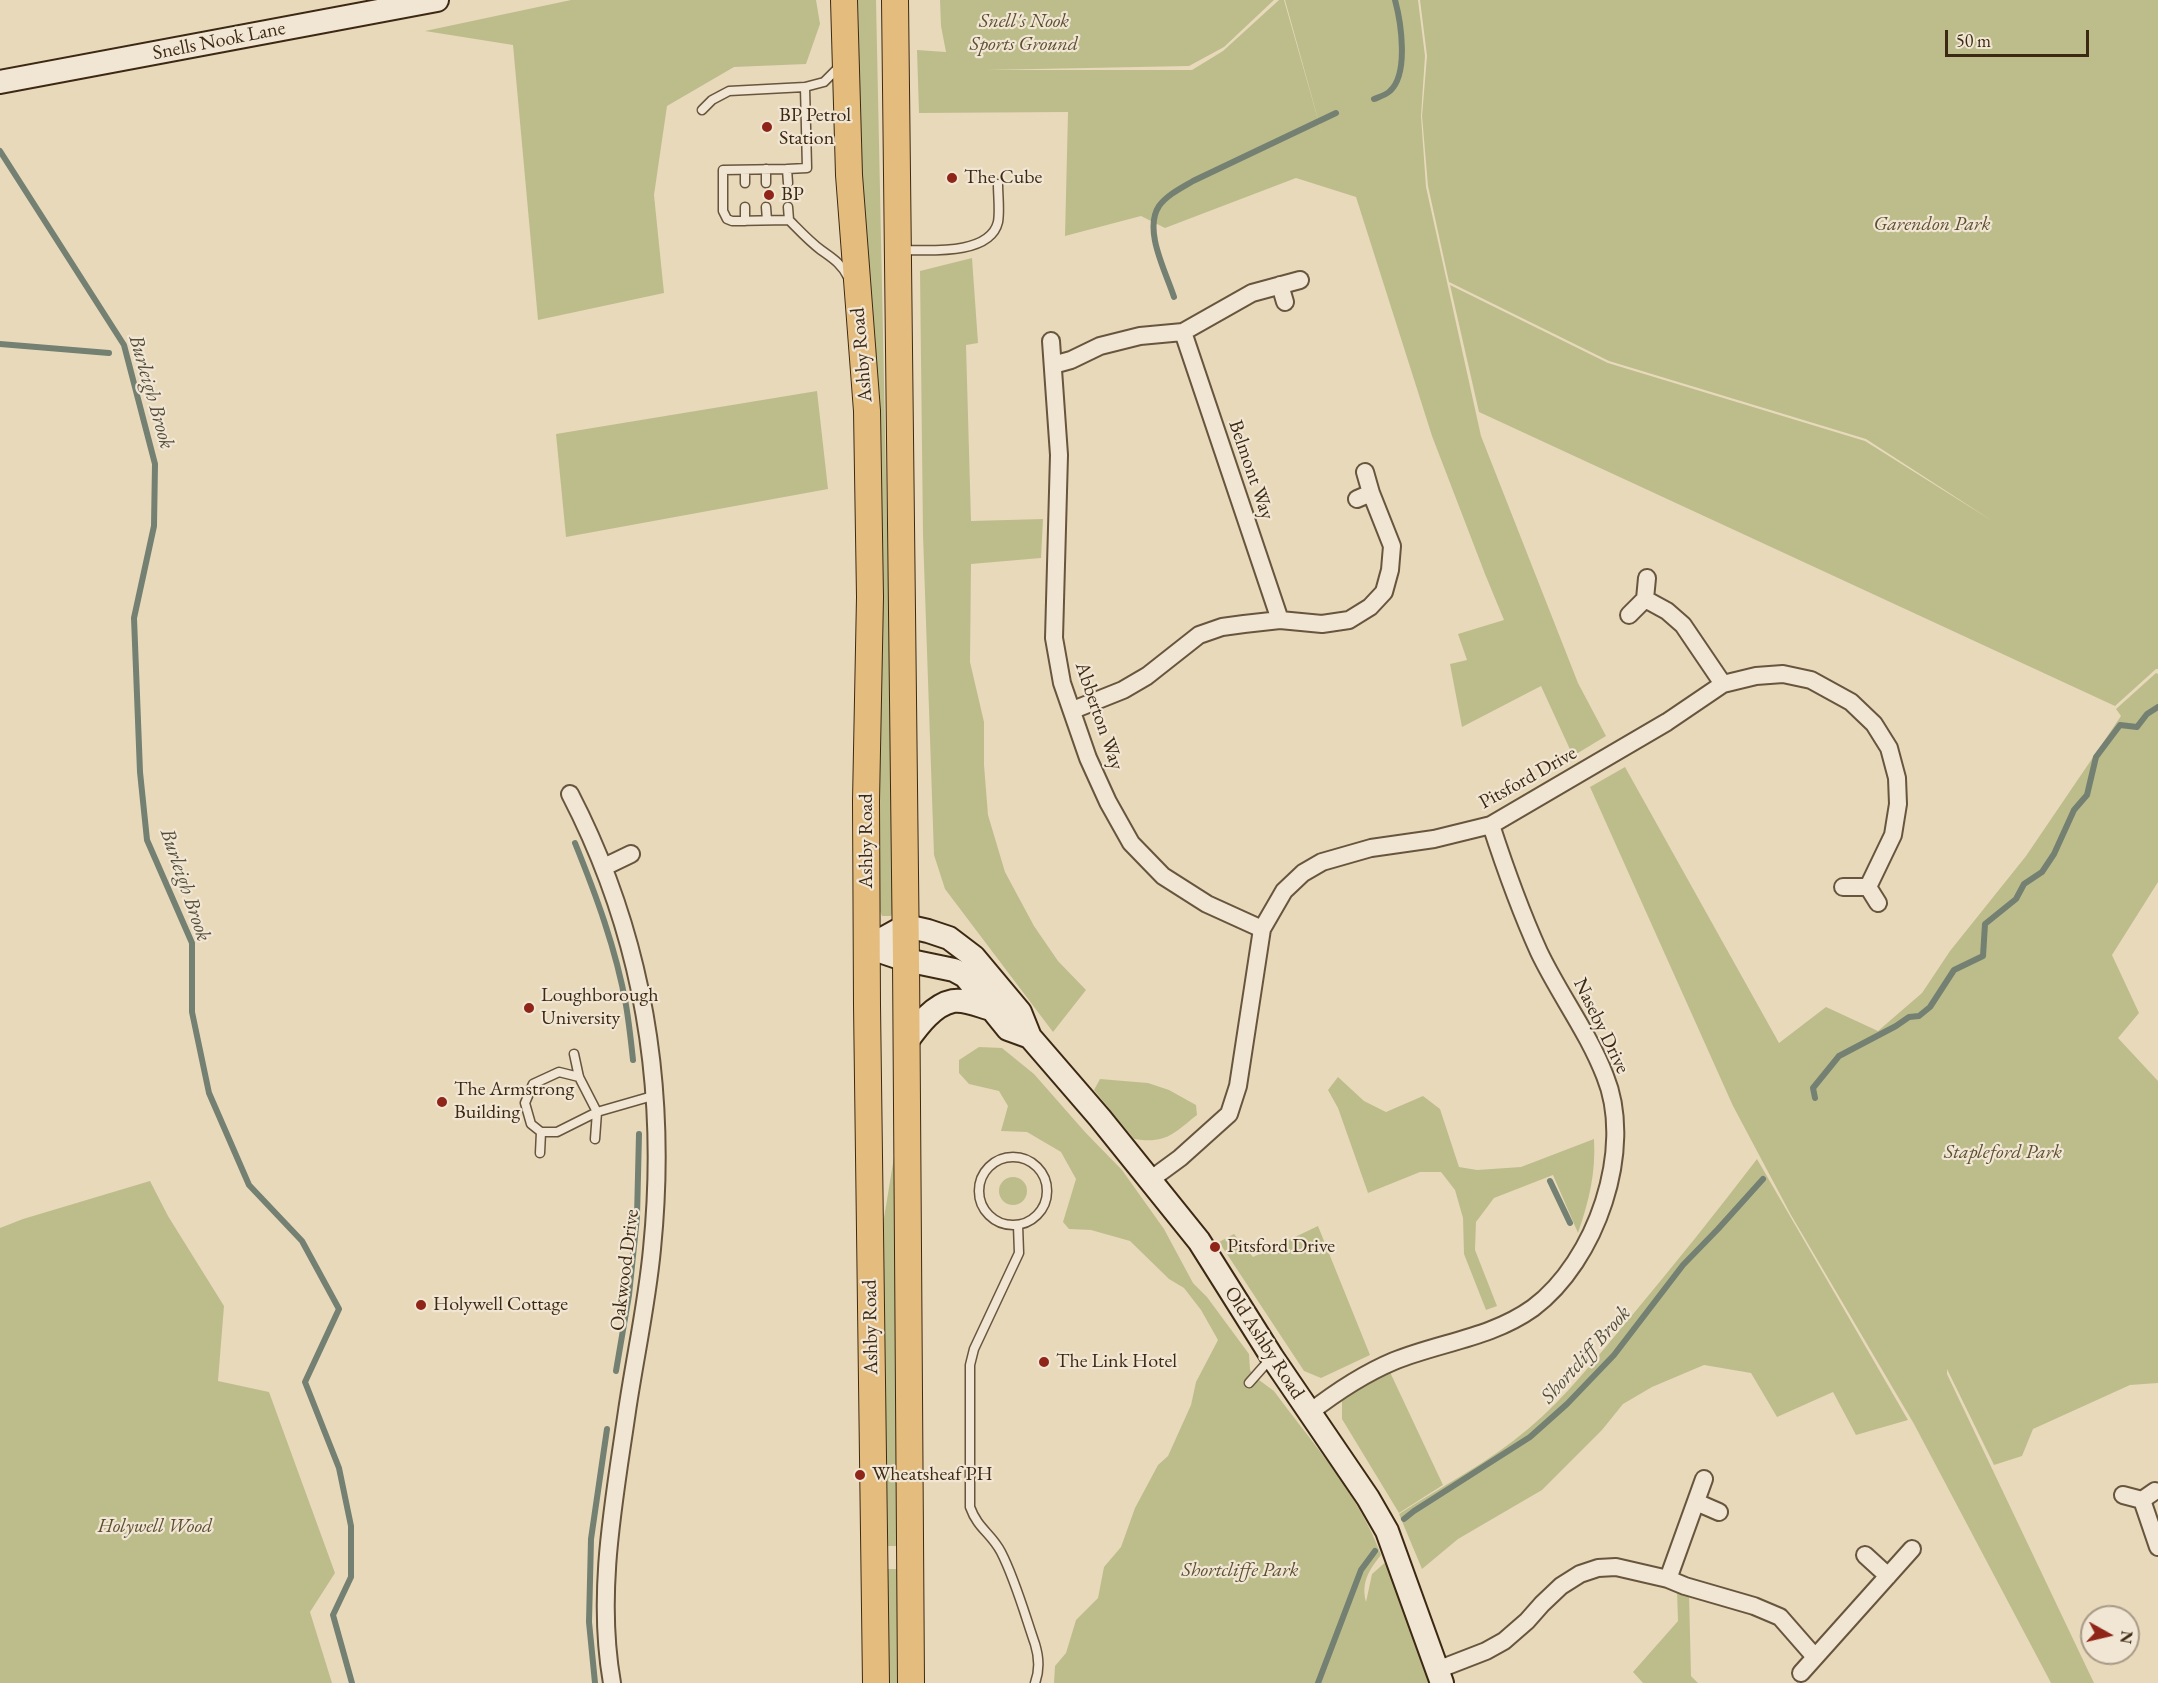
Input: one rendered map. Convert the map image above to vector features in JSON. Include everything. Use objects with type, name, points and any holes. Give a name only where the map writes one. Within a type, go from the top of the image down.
[{"type":"main road","name":"Ashby Road","points":[[844,0],[849,175],[867,411],[870,597],[866,801],[876,1683]]},
{"type":"main road","name":"Ashby Road","points":[[895,0],[906,926],[911,1683]]},
{"type":"street","name":"Snells Nook Lane","points":[[0,82],[437,0]]},
{"type":"street","points":[[1053,365],[1071,360],[1100,346],[1140,336],[1183,332],[1252,293],[1300,280]]},
{"type":"street","points":[[1280,285],[1285,302]]},
{"type":"street","name":"Belmont Way","points":[[1183,332],[1280,620]]},
{"type":"street","name":"Abberton Way","points":[[1051,341],[1059,455],[1054,638],[1062,682],[1088,758],[1108,802],[1131,843],[1163,876],[1207,904],[1262,929]]},
{"type":"street","points":[[1073,710],[1123,690],[1147,676],[1199,635],[1222,627],[1280,620],[1322,624],[1349,620],[1370,607],[1384,592],[1390,570],[1392,546],[1364,496],[1365,472]]},
{"type":"street","points":[[1629,615],[1645,599],[1647,578]]},
{"type":"street","points":[[1645,599],[1667,611],[1683,625],[1723,684]]},
{"type":"street","name":"Pitsford Drive","points":[[1150,1180],[1180,1158],[1229,1114],[1238,1086],[1262,929],[1284,891],[1303,873],[1322,862],[1371,848],[1434,839],[1491,825],[1667,722],[1723,684],[1756,676],[1784,674],[1811,680],[1851,702],[1874,724],[1889,748],[1897,778],[1898,804],[1893,835],[1868,887]]},
{"type":"street","name":"Oakwood Drive","points":[[570,794],[604,867],[630,945],[646,1017],[656,1095],[657,1181],[652,1251],[607,1558],[606,1611],[612,1683]]},
{"type":"street","name":"Naseby Drive","points":[[1309,1413],[1344,1387],[1396,1361],[1486,1333],[1533,1308],[1561,1282],[1593,1232],[1614,1158],[1616,1121],[1606,1077],[1540,953],[1508,878],[1491,825]]},
{"type":"street","points":[[604,867],[631,854]]},
{"type":"street","points":[[1843,887],[1868,887],[1878,903]]},
{"type":"street","points":[[868,946],[906,926]]},
{"type":"street","name":"Old Ashby Road","points":[[906,926],[949,938],[974,957],[1020,1012],[1030,1037],[1198,1240],[1272,1357],[1368,1498],[1387,1531],[1439,1676]]},
{"type":"street","name":"Old Ashby Road","points":[[868,946],[906,960],[954,970],[964,976],[1008,1029],[1030,1037]]},
{"type":"street","points":[[907,1041],[926,1015],[953,1001],[991,1009]]},
{"type":"street","points":[[1668,1579],[1704,1479]]},
{"type":"street","points":[[2123,1495],[2148,1495],[2158,1547]]},
{"type":"street","points":[[1696,1502],[1719,1512]]},
{"type":"street","points":[[1801,1673],[1912,1549]]},
{"type":"street","points":[[1865,1555],[1888,1576]]},
{"type":"street","points":[[1439,1676],[1504,1641],[1561,1586],[1580,1574],[1598,1568],[1616,1567],[1668,1579],[1754,1605],[1780,1617],[1815,1657]]},
{"type":"lane","points":[[702,110],[712,100],[729,91],[805,87],[824,82],[837,71],[845,55]]},
{"type":"lane","points":[[805,87],[807,168],[723,170],[724,215],[727,219],[745,221],[789,220],[843,267],[857,293]]},
{"type":"lane","points":[[766,169],[766,183]]},
{"type":"lane","points":[[787,169],[788,183]]},
{"type":"lane","points":[[745,170],[745,183]]},
{"type":"lane","points":[[898,250],[943,250],[975,245],[990,237],[998,222],[998,184]]},
{"type":"lane","points":[[745,207],[745,221]]},
{"type":"lane","points":[[766,207],[767,220]]},
{"type":"lane","points":[[788,207],[789,220]]},
{"type":"lane","points":[[574,1054],[579,1077],[597,1112],[595,1139]]},
{"type":"lane","points":[[579,1077],[559,1072],[533,1083],[525,1103],[531,1124],[541,1132],[557,1131],[597,1112],[656,1095]]},
{"type":"lane","points":[[540,1153],[541,1132]]},
{"type":"lane","points":[[1022,1158],[1035,1166],[1046,1185],[1046,1200],[1039,1213],[1026,1223],[1017,1225],[994,1220],[984,1209],[979,1195],[980,1180],[988,1168],[1000,1159],[1022,1158]]},
{"type":"lane","points":[[1017,1225],[1019,1252],[974,1349],[970,1365],[970,1507],[975,1522],[994,1540],[1003,1555],[1035,1644],[1038,1656],[1038,1676],[1035,1683]]},
{"type":"lane","points":[[1249,1383],[1272,1357]]},
{"type":"green space","points":[[571,0],[816,0],[820,24],[806,64],[734,67],[667,106],[654,195],[664,293],[538,320],[513,45],[425,31]]},
{"type":"green space","points":[[858,0],[876,0],[895,908],[891,916],[882,916],[878,906],[879,407],[860,145]]},
{"type":"green space","name":"Snell's Nook Sports Ground","points":[[940,0],[1274,0],[1224,47],[1189,66],[986,70],[1192,70],[1223,51],[1279,0],[1284,0],[1323,137],[1285,0],[1418,0],[1425,56],[1421,116],[1426,187],[1481,436],[1578,683],[1606,736],[1573,756],[1541,686],[1462,727],[1450,664],[1467,660],[1458,634],[1504,620],[1432,436],[1356,197],[1296,178],[1165,228],[1141,216],[1065,236],[1068,112],[919,113],[917,50],[946,52],[941,26]]},
{"type":"green space","name":"Garendon Park","points":[[1420,0],[2158,0],[2158,669],[2115,706],[1479,412],[1450,285],[1608,363],[1865,441],[1994,522],[1866,439],[1609,361],[1449,282],[1428,186],[1422,116],[1427,56]]},
{"type":"green space","points":[[972,258],[978,343],[966,345],[971,521],[1043,519],[1041,558],[971,564],[970,662],[984,722],[984,765],[988,815],[1005,872],[1034,926],[1058,961],[1086,990],[1053,1032],[945,889],[934,855],[923,535],[920,271]]},
{"type":"green space","points":[[817,391],[828,489],[566,537],[556,434]]},
{"type":"green space","name":"Stapleford Park","points":[[2156,673],[2158,674],[2158,882],[2112,955],[2139,1013],[2118,1038],[2158,1081],[2158,1383],[2130,1385],[2033,1429],[2022,1456],[1994,1465],[1947,1369],[1947,1374],[2080,1654],[2080,1665],[2085,1665],[2094,1683],[2051,1683],[1914,1424],[1791,1215],[1733,1106],[1590,787],[1625,767],[1779,1043],[1826,1007],[1878,1031],[1922,993],[1950,951],[2026,856],[2121,716],[2116,709]]},
{"type":"green space","name":"Shortcliffe Park","points":[[979,1047],[1002,1048],[1034,1074],[1122,1170],[1164,1229],[1193,1283],[1207,1297],[1249,1354],[1250,1370],[1258,1381],[1274,1391],[1334,1470],[1360,1511],[1381,1555],[1365,1582],[1366,1602],[1372,1574],[1388,1560],[1432,1683],[1054,1683],[1055,1666],[1066,1653],[1076,1620],[1098,1598],[1104,1567],[1121,1547],[1135,1508],[1158,1465],[1168,1456],[1191,1405],[1196,1382],[1218,1340],[1201,1310],[1184,1288],[1169,1279],[1130,1241],[1091,1230],[1069,1229],[1063,1222],[1076,1179],[1061,1152],[1027,1132],[1001,1131],[1008,1106],[999,1091],[969,1084],[959,1073],[959,1060]]},
{"type":"green space","points":[[1338,1077],[1364,1101],[1386,1112],[1423,1096],[1440,1109],[1459,1167],[1477,1170],[1521,1167],[1594,1139],[1591,1187],[1578,1233],[1553,1175],[1494,1198],[1476,1222],[1475,1250],[1497,1306],[1486,1310],[1464,1254],[1463,1218],[1455,1190],[1441,1172],[1420,1172],[1368,1193],[1338,1108],[1328,1090]]},
{"type":"green space","points":[[1100,1079],[1148,1083],[1169,1090],[1196,1105],[1197,1115],[1162,1139],[1134,1139],[1094,1090]]},
{"type":"green space","points":[[894,1157],[900,1546],[888,1546],[883,1224]]},
{"type":"green space","points":[[1757,1159],[1908,1420],[1856,1435],[1833,1392],[1777,1417],[1751,1373],[1704,1365],[1652,1387],[1623,1404],[1602,1430],[1542,1490],[1458,1539],[1422,1569],[1399,1514],[1497,1453],[1555,1404],[1645,1299]]},
{"type":"green space","points":[[1013,1177],[1023,1181],[1027,1191],[1023,1201],[1013,1205],[1003,1201],[999,1191],[1003,1181]]},
{"type":"green space","name":"Holywell Wood","points":[[150,1181],[168,1216],[224,1306],[218,1381],[269,1392],[335,1573],[310,1612],[332,1683],[0,1683],[0,1228]]},
{"type":"green space","points":[[1318,1226],[1370,1355],[1321,1378],[1304,1371],[1219,1242],[1234,1234],[1253,1257]]},
{"type":"green space","points":[[1389,1370],[1443,1485],[1399,1513],[1342,1419],[1342,1394]]},
{"type":"green space","points":[[887,1569],[901,1569],[901,1683],[887,1683]]},
{"type":"green space","points":[[1677,1590],[1689,1593],[1691,1676],[1698,1683],[1643,1683],[1633,1672],[1678,1621]]},
{"type":"waterway","points":[[1374,99],[1390,91],[1400,73],[1402,47],[1395,0]]},
{"type":"waterway","points":[[1174,297],[1158,251],[1153,227],[1155,216],[1162,202],[1193,181],[1336,113]]},
{"type":"waterway","name":"Burleigh Brook","points":[[0,151],[124,345],[155,464],[154,526],[134,618],[140,772],[147,840],[192,943],[192,1012],[209,1093],[249,1185],[302,1241],[339,1309],[305,1382],[339,1468],[351,1526],[351,1577],[333,1615],[352,1683]]},
{"type":"waterway","points":[[0,344],[109,353]]},
{"type":"waterway","name":"Shortcliff Brook","points":[[1815,1098],[1813,1088],[1839,1056],[1909,1017],[1919,1016],[1930,1007],[1954,970],[1983,956],[1985,924],[2016,899],[2024,884],[2042,872],[2054,854],[2074,810],[2087,795],[2096,757],[2120,725],[2137,727],[2147,714],[2158,707]]},
{"type":"waterway","points":[[575,843],[598,902],[617,963],[626,1005],[633,1060]]},
{"type":"waterway","points":[[616,1371],[629,1295],[637,1217],[639,1134]]},
{"type":"waterway","name":"Shortcliff Brook","points":[[1404,1519],[1530,1437],[1567,1404],[1614,1355],[1683,1265],[1763,1179]]},
{"type":"waterway","points":[[1550,1181],[1570,1223]]},
{"type":"waterway","points":[[595,1683],[589,1622],[591,1539],[607,1429]]},
{"type":"waterway","name":"Shortcliff Brook","points":[[1318,1683],[1361,1570],[1375,1551]]},
{"type":"place","name":"BP Petrol Station","points":[[767,127]]},
{"type":"place","name":"The Cube","points":[[952,178]]},
{"type":"place","name":"BP","points":[[769,195]]},
{"type":"place","name":"Loughborough University","points":[[529,1008]]},
{"type":"place","name":"The Armstrong Building","points":[[442,1102]]},
{"type":"place","name":"Pitsford Drive","points":[[1215,1247]]},
{"type":"place","name":"Holywell Cottage","points":[[421,1305]]},
{"type":"place","name":"The Link Hotel","points":[[1044,1362]]},
{"type":"place","name":"Wheatsheaf PH","points":[[860,1475]]}]
